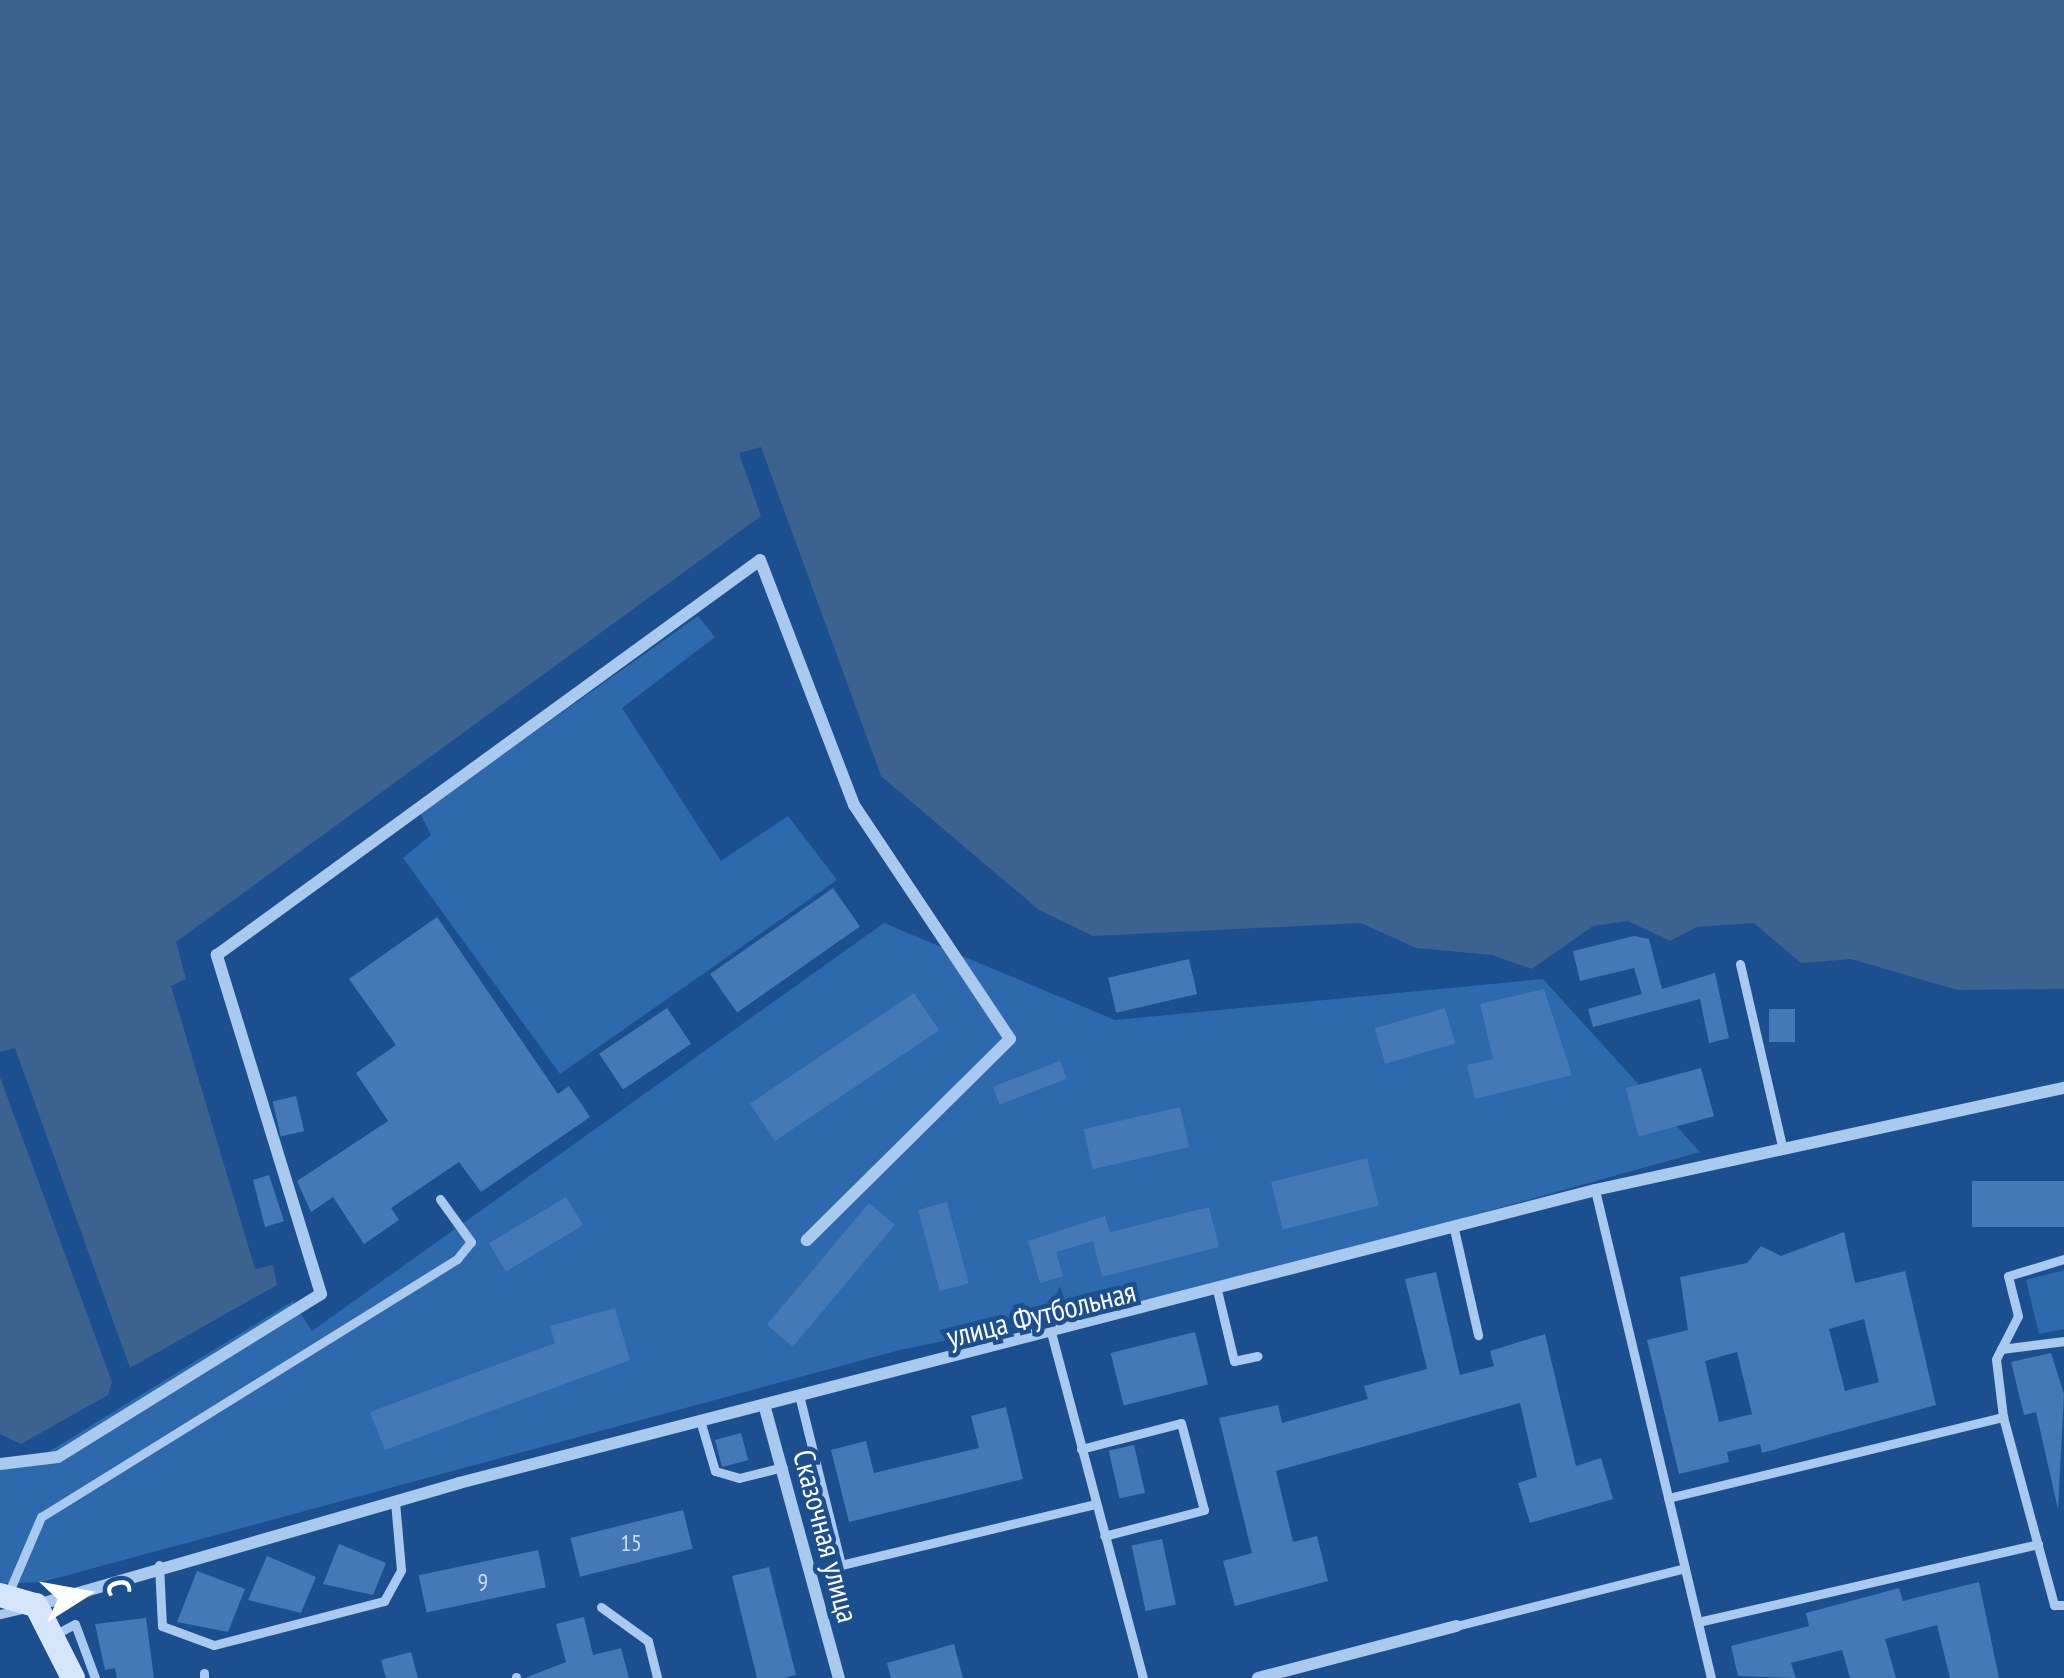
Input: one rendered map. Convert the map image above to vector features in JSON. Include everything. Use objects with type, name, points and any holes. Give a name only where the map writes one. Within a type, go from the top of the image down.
[{"type":"main road","points":[[2,1602],[36,1605],[74,1678]]},
{"type":"street","points":[[0,1464],[58,1457],[321,1294],[218,955],[760,560],[854,805],[1010,1039],[808,1240]]},
{"type":"street","name":"улица Футбольная","points":[[36,1605],[159,1565],[395,1501],[1218,1294],[1781,1142],[2064,1088]]},
{"type":"street","name":"Сказочная улица","points":[[765,1408],[838,1678]]},
{"type":"street","points":[[1258,1678],[1456,1627]]},
{"type":"lane","points":[[1740,964],[1781,1142]]},
{"type":"lane","points":[[1595,1190],[1711,1678]]},
{"type":"lane","points":[[2,1602],[41,1517],[457,1259],[471,1242],[440,1199]]},
{"type":"lane","points":[[1454,1229],[1478,1335]]},
{"type":"lane","points":[[2064,1259],[2008,1276],[2018,1316],[2001,1349],[2003,1418],[2054,1605],[2064,1605]]},
{"type":"lane","points":[[1218,1294],[1234,1361],[1257,1356]]},
{"type":"lane","points":[[1052,1336],[1143,1678]]},
{"type":"lane","points":[[2001,1349],[2064,1341]]},
{"type":"lane","points":[[800,1399],[842,1565],[1096,1504]]},
{"type":"lane","points":[[1669,1498],[2003,1418]]},
{"type":"lane","points":[[1082,1449],[1181,1423],[1204,1510],[1104,1536]]},
{"type":"lane","points":[[702,1427],[715,1471],[740,1478],[783,1467]]},
{"type":"lane","points":[[159,1565],[162,1626],[214,1645],[384,1601],[401,1570],[395,1501]]},
{"type":"lane","points":[[1697,1622],[2038,1544]]},
{"type":"lane","points":[[1456,1627],[1685,1568]]},
{"type":"lane","points":[[601,1607],[648,1640],[657,1678]]},
{"type":"lane","points":[[54,1635],[75,1624],[95,1678]]},
{"type":"shaded area","points":[[0,0],[2064,0],[2064,989],[1957,990],[1851,959],[1801,963],[1754,923],[1697,927],[1670,941],[1628,921],[1593,926],[1532,969],[1492,955],[1416,948],[1361,923],[1093,936],[1039,910],[881,776],[761,447],[739,453],[761,516],[176,942],[186,979],[171,986],[255,1269],[273,1265],[277,1285],[130,1368],[15,1048],[0,1052]]},
{"type":"shaded area","points":[[698,616],[715,637],[622,708],[721,861],[788,816],[837,880],[560,1074],[403,858],[431,835],[420,813]]},
{"type":"shaded area","points":[[884,923],[1115,1020],[1543,979],[1700,1152],[1241,1280],[900,1350],[42,1582],[0,1584],[0,1468],[37,1459],[293,1301],[312,1331]]},
{"type":"shaded area","points":[[0,1077],[112,1382],[108,1395],[21,1444],[0,1434]]},
{"type":"shaded area","points":[[2064,1270],[2064,1329],[2039,1334],[2026,1280]]},
{"type":"building","points":[[833,888],[860,927],[737,1013],[710,974]]},
{"type":"building","points":[[437,917],[558,1094],[569,1086],[590,1117],[481,1192],[459,1162],[391,1208],[399,1220],[364,1244],[333,1197],[311,1212],[297,1181],[388,1121],[356,1073],[396,1045],[349,979]]},
{"type":"building","points":[[1634,936],[1649,939],[1662,989],[1715,973],[1729,1038],[1709,1043],[1700,999],[1593,1027],[1588,1009],[1642,994],[1634,968],[1580,981],[1573,951]]},
{"type":"building","points":[[1189,959],[1197,994],[1116,1013],[1108,978]]},
{"type":"building","points":[[1544,989],[1572,1075],[1475,1099],[1467,1065],[1493,1059],[1480,1004]]},
{"type":"building","points":[[914,993],[939,1030],[775,1141],[750,1104]]},
{"type":"building","points":[[667,1008],[691,1044],[623,1090],[599,1054]]},
{"type":"building","points":[[1445,1008],[1455,1044],[1385,1064],[1375,1028]]},
{"type":"building","points":[[1769,1009],[1795,1009],[1795,1042],[1769,1042]]},
{"type":"building","points":[[1060,1061],[1067,1079],[1000,1105],[993,1087]]},
{"type":"building","points":[[1701,1068],[1714,1116],[1639,1136],[1626,1088]]},
{"type":"building","points":[[296,1096],[304,1131],[281,1136],[273,1101]]},
{"type":"building","points":[[1180,1107],[1189,1147],[1093,1169],[1084,1129]]},
{"type":"building","points":[[1367,1158],[1379,1206],[1283,1229],[1271,1182]]},
{"type":"building","points":[[269,1175],[284,1221],[265,1227],[253,1180]]},
{"type":"building","points":[[1972,1181],[2064,1181],[2064,1227],[1972,1227]]},
{"type":"building","points":[[566,1197],[583,1225],[506,1272],[489,1243]]},
{"type":"building","points":[[947,1202],[969,1283],[940,1291],[918,1210]]},
{"type":"building","points":[[869,1203],[895,1225],[793,1347],[767,1325]]},
{"type":"building","points":[[1209,1207],[1219,1247],[1102,1277],[1093,1241],[1056,1252],[1063,1276],[1040,1283],[1028,1241],[1105,1216],[1110,1232]]},
{"type":"building","points":[[1844,1232],[1855,1283],[1905,1271],[1936,1405],[1762,1453],[1760,1444],[1727,1452],[1729,1462],[1679,1474],[1647,1340],[1688,1330],[1680,1277],[1747,1263],[1761,1246],[1781,1256]],"holes":[[[1864,1319],[1879,1382],[1845,1391],[1829,1329]],[[1737,1352],[1752,1414],[1719,1422],[1705,1361]]]},
{"type":"building","points":[[1436,1272],[1460,1375],[1494,1366],[1490,1351],[1545,1334],[1576,1466],[1601,1458],[1613,1499],[1530,1523],[1518,1483],[1537,1477],[1520,1403],[1276,1471],[1293,1542],[1317,1536],[1328,1581],[1235,1606],[1223,1561],[1252,1553],[1219,1418],[1278,1405],[1282,1423],[1368,1399],[1364,1386],[1427,1369],[1405,1279]]},
{"type":"building","points":[[615,1308],[630,1360],[385,1450],[370,1412],[555,1343],[550,1326]]},
{"type":"building","points":[[1195,1332],[1208,1384],[1124,1405],[1111,1353]]},
{"type":"building","points":[[2051,1353],[2064,1394],[2058,1509],[2036,1412],[2024,1415],[2011,1362]]},
{"type":"building","points":[[1006,1407],[1023,1479],[849,1522],[831,1450],[866,1441],[874,1473],[979,1448],[971,1416]]},
{"type":"building","points":[[741,1433],[748,1460],[722,1467],[715,1440]]},
{"type":"building","points":[[1134,1445],[1145,1493],[1120,1499],[1109,1451]]},
{"type":"building","points":[[683,1510],[693,1549],[580,1577],[570,1538]]},
{"type":"building","points":[[1162,1539],[1176,1605],[1146,1611],[1132,1545]]},
{"type":"building","points":[[339,1544],[386,1563],[373,1595],[323,1584]]},
{"type":"building","points":[[538,1550],[546,1587],[427,1613],[419,1575]]},
{"type":"building","points":[[267,1556],[316,1577],[301,1613],[248,1600]]},
{"type":"building","points":[[769,1567],[796,1675],[783,1678],[757,1678],[732,1576]]},
{"type":"building","points":[[197,1571],[245,1589],[228,1632],[177,1622]]},
{"type":"building","points":[[1979,1582],[1999,1678],[1950,1678],[1937,1625],[1885,1639],[1896,1678],[1850,1678],[1842,1650],[1791,1663],[1796,1678],[1738,1676],[1731,1646],[1809,1626],[1806,1613],[1899,1588],[1903,1601]]},
{"type":"building","points":[[584,1617],[593,1655],[621,1648],[629,1678],[525,1678],[566,1662],[556,1624]]},
{"type":"building","points":[[146,1618],[154,1678],[117,1678],[115,1668],[105,1670],[95,1624]]},
{"type":"building","points":[[954,1644],[963,1678],[891,1678],[887,1663]]},
{"type":"building","points":[[411,1652],[418,1678],[386,1678],[381,1660]]}]
